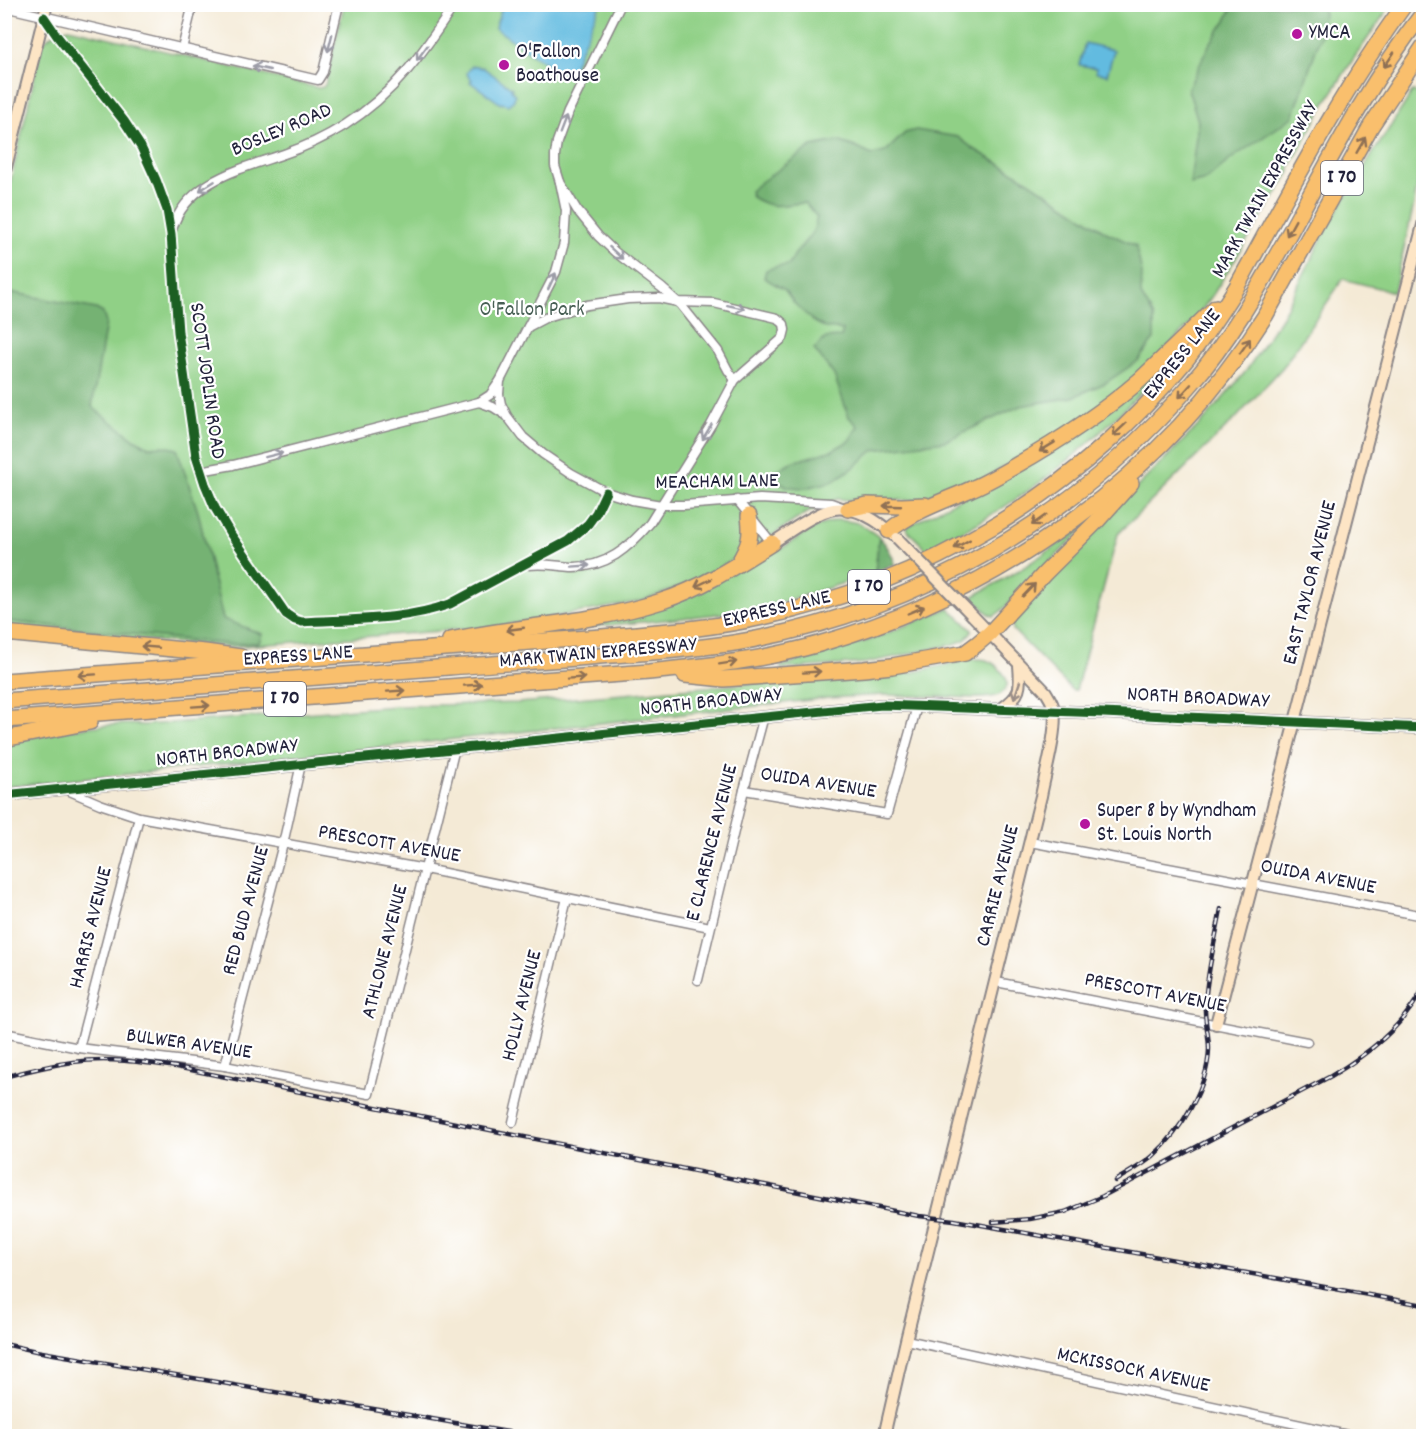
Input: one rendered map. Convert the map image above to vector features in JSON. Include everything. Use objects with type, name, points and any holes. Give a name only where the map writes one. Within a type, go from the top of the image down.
[{"type":"highway","name":"MARK TWAIN EXPRESSWAY","points":[[4,681],[660,632],[721,625],[762,618],[822,603],[909,571],[938,557],[992,527],[1044,493],[1139,411],[1181,366],[1206,334],[1236,288],[1342,100],[1405,4]]},
{"type":"highway","name":"EXPRESS LANE","points":[[4,701],[581,658],[706,646],[768,636],[829,621],[888,600],[950,573],[1026,529],[1077,492],[1125,452],[1191,384],[1246,309],[1361,104],[1424,12]]},
{"type":"highway","name":"MARK TWAIN EXPRESSWAY","points":[[4,720],[649,672],[727,664],[788,652],[848,635],[937,601],[1011,562],[1072,521],[1120,482],[1166,439],[1209,393],[1248,342],[1371,126],[1424,46]]},
{"type":"highway","points":[[1406,71],[1424,53]]},
{"type":"highway","points":[[893,535],[900,522],[993,478],[1050,445],[1098,413],[1140,380],[1236,288]]},
{"type":"highway","points":[[649,672],[724,679],[892,666],[965,652],[990,633],[1097,521],[1166,439]]},
{"type":"highway","points":[[848,509],[867,505],[915,506],[937,503]]},
{"type":"highway","points":[[737,565],[747,549],[751,532],[749,516]]},
{"type":"highway","points":[[394,652],[479,634],[594,617],[663,601],[710,580],[772,543]]},
{"type":"highway","points":[[4,633],[205,652],[271,661]]},
{"type":"highway","points":[[4,739],[143,710]]},
{"type":"main road","points":[[4,175],[47,4]]},
{"type":"main road","name":"EAST TAYLOR AVENUE","points":[[1216,1024],[1424,221]]},
{"type":"main road","points":[[772,543],[819,514],[834,509],[848,509],[862,514],[893,535],[973,615],[1046,692],[1054,711]]},
{"type":"main road","points":[[1001,710],[1018,694],[1019,665]]},
{"type":"main road","name":"NORTH BROADWAY","points":[[4,795],[882,705],[1424,728]]},
{"type":"main road","name":"CARRIE AVENUE","points":[[884,1437],[1041,796],[1054,730],[1054,711]]},
{"type":"street","points":[[182,49],[193,4]]},
{"type":"street","points":[[4,7],[318,81],[323,72],[339,4]]},
{"type":"street","name":"BOSLEY ROAD","points":[[171,234],[182,207],[208,186],[235,170],[285,154],[317,140],[345,125],[375,103],[395,86],[417,60],[455,4]]},
{"type":"street","points":[[200,471],[253,460],[480,402],[490,395],[500,381],[556,272],[564,243],[566,211],[555,166],[557,142],[582,82],[621,4]]},
{"type":"street","name":"SCOTT JOPLIN ROAD","points":[[44,17],[124,121],[141,147],[156,180],[167,210],[171,234],[180,343],[191,430],[200,471],[215,508],[285,614],[302,622],[356,619],[424,613],[450,604],[568,541],[588,524],[606,492]]},
{"type":"street","points":[[560,182],[576,210],[598,236],[678,302],[718,351],[735,380]]},
{"type":"street","points":[[523,567],[538,564],[583,567],[610,559],[623,551],[639,536],[661,505],[711,425],[735,380],[783,338],[785,330],[784,324],[777,318],[749,310],[714,303],[678,302],[659,298],[602,302],[566,310],[528,327]]},
{"type":"street","points":[[500,381],[499,394],[507,416]]},
{"type":"street","points":[[480,402],[494,407],[507,416]]},
{"type":"street","name":"MEACHAM LANE","points":[[507,416],[523,437],[571,473],[606,492],[632,500],[661,505],[684,505],[760,499],[831,503],[848,509]]},
{"type":"street","points":[[737,500],[772,543]]},
{"type":"street","name":"OUIDA AVENUE","points":[[744,790],[887,814],[917,706]]},
{"type":"street","name":"E CLARENCE AVENUE","points":[[698,980],[744,790],[765,716]]},
{"type":"street","name":"ATHLONE AVENUE","points":[[369,1094],[455,748]]},
{"type":"street","name":"RED BUD AVENUE","points":[[225,1066],[283,843],[301,764]]},
{"type":"street","name":"PRESCOTT AVENUE","points":[[64,789],[139,817],[425,869],[710,927]]},
{"type":"street","name":"HARRIS AVENUE","points":[[79,1048],[139,817]]},
{"type":"street","name":"OUIDA AVENUE","points":[[1030,842],[1424,916]]},
{"type":"street","name":"HOLLY AVENUE","points":[[513,1122],[567,898]]},
{"type":"street","name":"PRESCOTT AVENUE","points":[[996,982],[1308,1042]]},
{"type":"street","name":"BULWER AVENUE","points":[[4,1033],[79,1048],[225,1066],[369,1094]]},
{"type":"street","name":"MCKISSOCK AVENUE","points":[[906,1340],[1352,1437]]},
{"type":"green space","name":"O'Fallon Park","points":[[344,5],[1391,5],[1323,107],[1290,167],[1290,172],[1197,317],[1139,376],[1079,422],[985,478],[926,500],[837,499],[805,514],[717,569],[642,601],[493,627],[230,647],[5,628],[5,206],[42,44],[54,33],[69,28],[319,88],[325,85]]},
{"type":"green space","points":[[1234,5],[1320,5],[1324,13],[1321,35],[1293,117],[1231,159],[1206,180],[1190,184],[1198,121],[1188,89],[1209,45]]},
{"type":"green space","points":[[1413,91],[1423,97],[1423,152],[1394,292],[1343,279],[1283,367],[1238,416],[1118,534],[1076,690],[1072,690],[1013,630],[1012,623],[1015,615],[1207,417],[1246,371],[1283,315],[1347,194]]},
{"type":"green space","points":[[916,130],[958,137],[1106,232],[1136,246],[1142,273],[1141,295],[1154,317],[1154,339],[1138,361],[1105,383],[1073,397],[1020,406],[945,441],[874,450],[852,469],[831,482],[805,488],[788,487],[777,480],[776,471],[789,463],[833,450],[849,441],[858,426],[849,417],[834,375],[814,349],[826,338],[841,337],[843,330],[825,328],[813,321],[794,303],[785,290],[764,278],[766,270],[789,265],[813,232],[817,217],[805,203],[767,204],[752,197],[750,191],[812,146],[838,141],[872,155],[885,152],[905,133]]},
{"type":"green space","points":[[15,293],[96,309],[103,313],[106,323],[92,407],[149,447],[163,446],[177,449],[198,512],[223,619],[262,634],[259,643],[228,644],[5,621],[4,295]]},
{"type":"green space","points":[[1172,357],[1120,413],[1070,459],[1001,509],[927,550],[907,530],[906,527],[974,491]]},
{"type":"green space","points":[[838,520],[860,524],[879,537],[875,572],[801,596],[747,610],[624,624],[527,631],[602,620],[782,548],[810,530]]},
{"type":"green space","points":[[1088,524],[994,616],[990,615],[972,597],[1021,569]]},
{"type":"green space","points":[[879,537],[889,549],[895,564],[875,572]]},
{"type":"green space","points":[[949,608],[972,631],[965,640],[865,663],[781,669],[781,666],[870,640]]},
{"type":"green space","points":[[972,659],[986,660],[1003,673],[1007,683],[1003,692],[994,697],[982,698],[885,695],[829,698],[5,787],[4,742],[92,727],[396,706],[518,703],[776,681],[909,673]]},
{"type":"water","points":[[503,4],[600,5],[574,69],[568,72],[558,72],[495,28]]},
{"type":"water","points":[[1085,43],[1114,50],[1107,75],[1096,72],[1096,68],[1079,65]]},
{"type":"water","points":[[472,66],[482,67],[512,88],[515,95],[514,100],[508,105],[501,104],[470,82],[472,80],[467,73]]},
{"type":"railway","points":[[1115,1181],[1144,1163],[1163,1146],[1183,1121],[1204,1078],[1209,1049],[1205,1010],[1206,992],[1221,909]]},
{"type":"railway","points":[[993,1222],[1030,1219],[1065,1212],[1103,1196],[1331,1076],[1384,1038],[1406,1015],[1424,987]]},
{"type":"railway","points":[[4,1077],[47,1066],[99,1060],[176,1067],[919,1216],[954,1220],[1424,1305]]},
{"type":"railway","points":[[4,1344],[531,1436]]},
{"type":"cycle path","points":[[44,17],[124,121],[141,147],[156,180],[167,210],[171,234],[178,332],[196,456],[215,508],[286,614],[302,622],[358,619],[414,614],[450,604],[568,541],[588,524],[606,492]]},
{"type":"cycle path","points":[[4,795],[882,705],[1424,728]]},
{"type":"place","name":"YMCA","points":[[1297,34]]},
{"type":"place","name":"O'Fallon Boathouse","points":[[504,65]]},
{"type":"place","name":"Super 8 by Wyndham St. Louis North","points":[[1085,824]]}]
